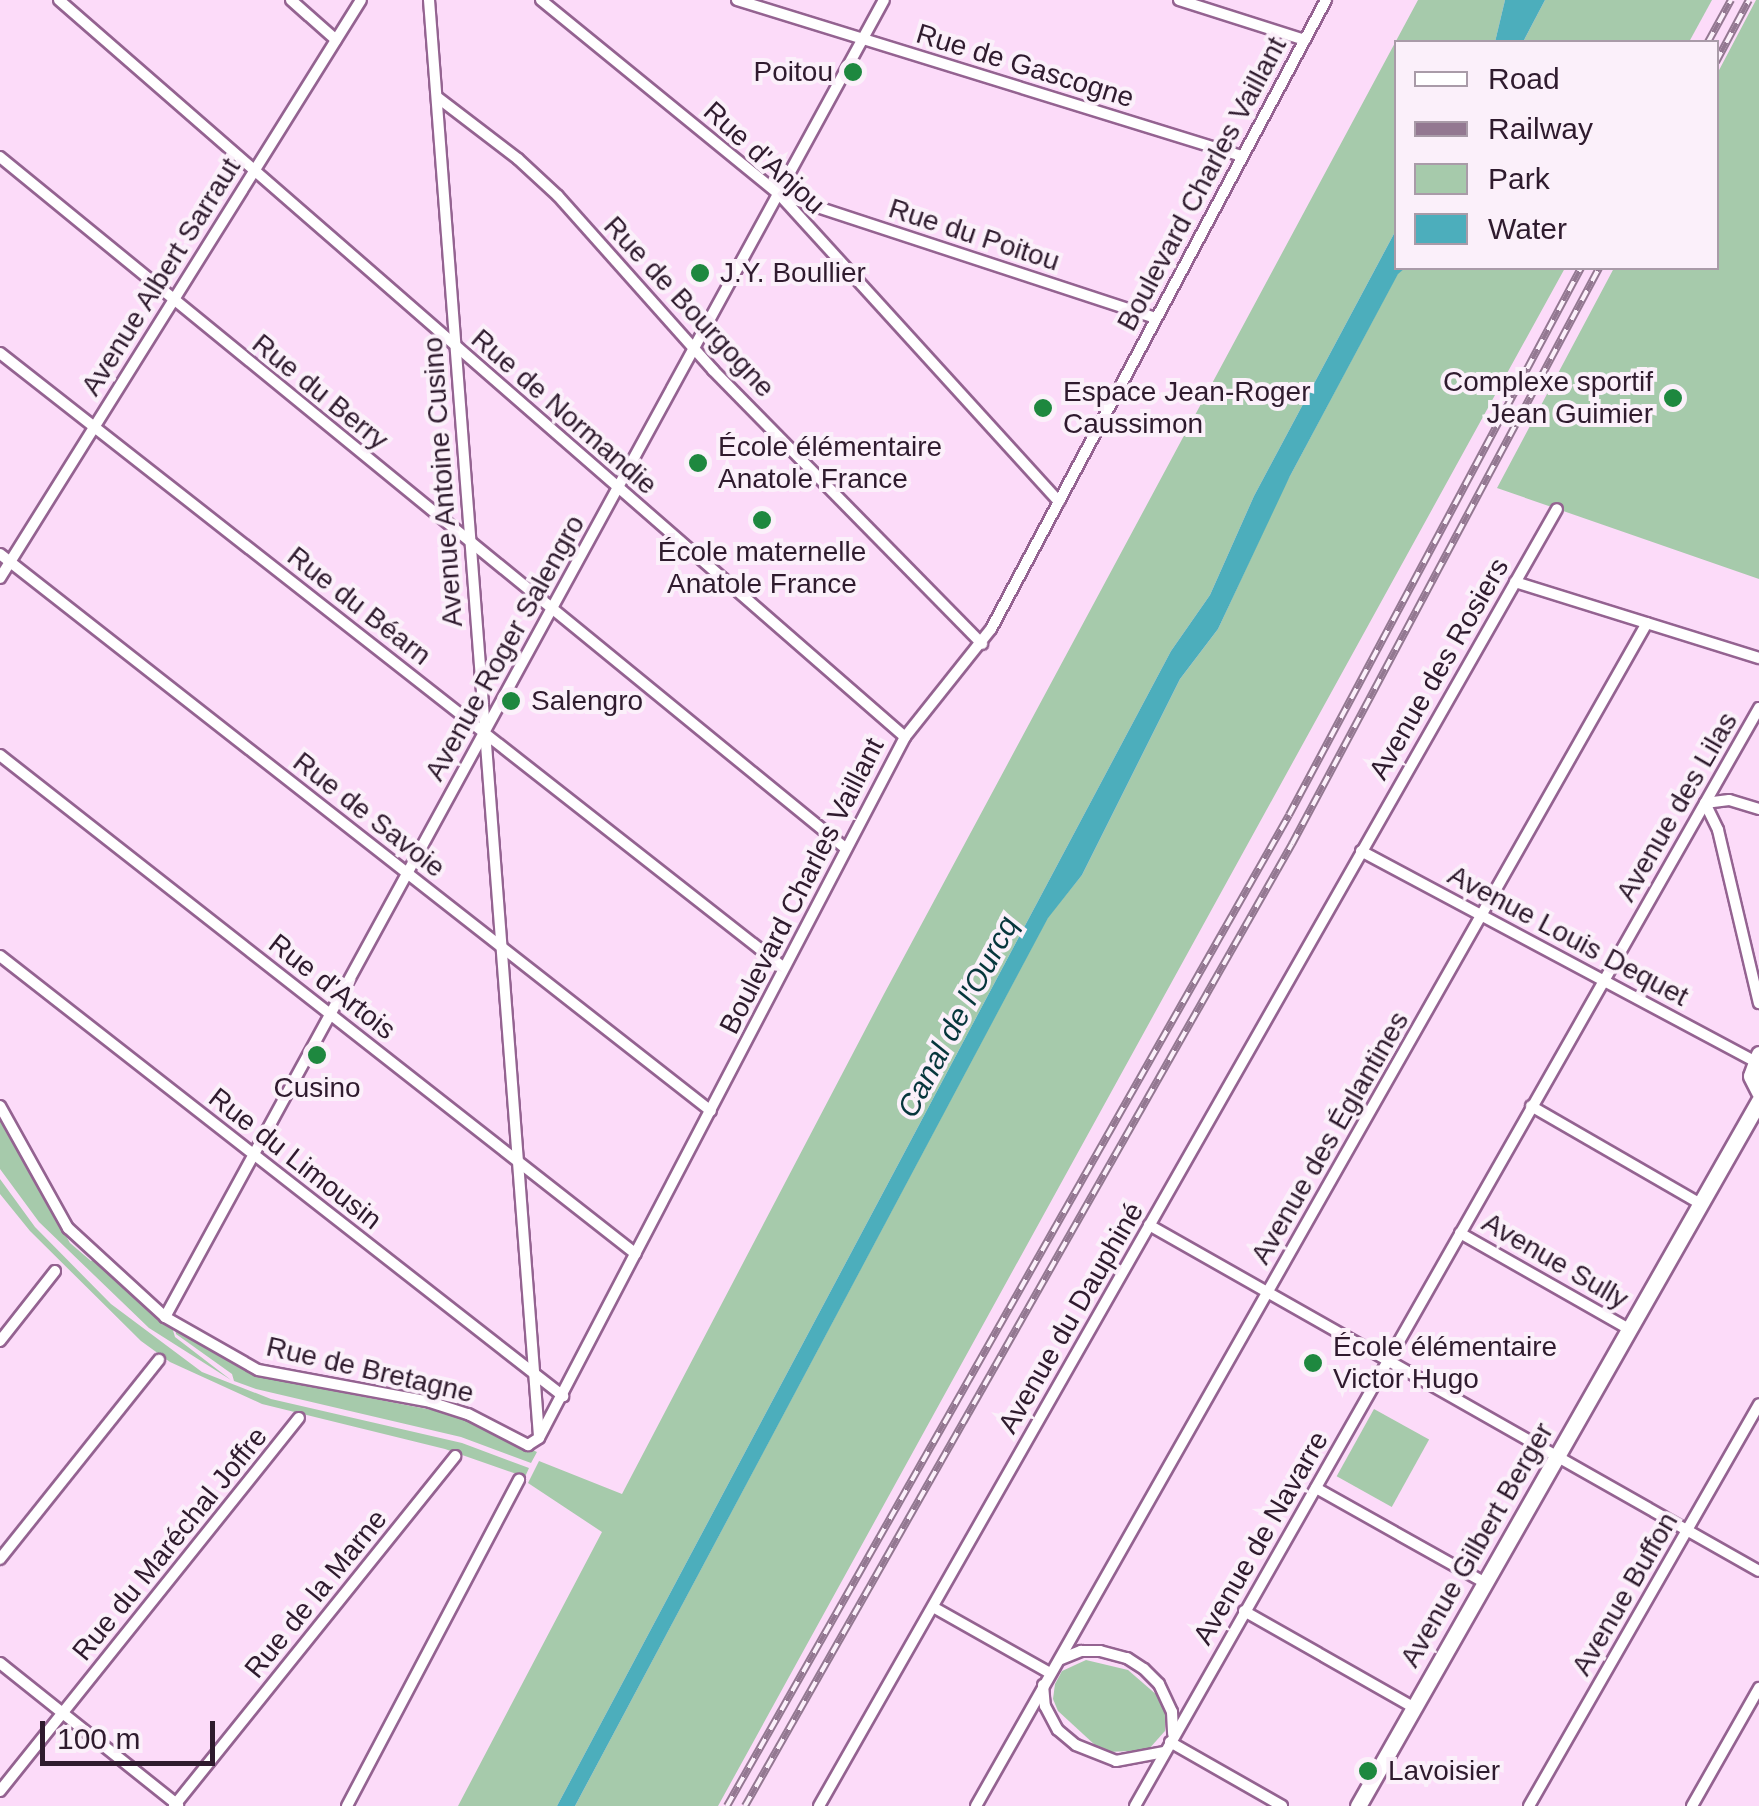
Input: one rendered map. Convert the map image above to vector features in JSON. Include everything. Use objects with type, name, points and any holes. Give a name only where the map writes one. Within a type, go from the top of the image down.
[{"type":"street","name":"Rue de Normandie","points":[[60,0],[905,737]]},
{"type":"street","points":[[291,0],[336,40]]},
{"type":"street","name":"Avenue Albert Sarraut","points":[[0,578],[5,558],[94,427],[361,0]]},
{"type":"street","name":"Avenue Antoine Cusino","points":[[428,0],[539,1438]]},
{"type":"street","name":"Rue d'Anjou","points":[[541,0],[779,194],[1059,502]]},
{"type":"street","name":"Rue de Gascogne","points":[[738,0],[1242,156]]},
{"type":"street","name":"Avenue Roger Salengro","points":[[166,1318],[884,0]]},
{"type":"street","points":[[1180,0],[1305,40]]},
{"type":"street","name":"Boulevard Charles Vaillant","points":[[539,1438],[905,737],[982,644],[1326,0]]},
{"type":"street","name":"Rue de Bourgogne","points":[[437,97],[518,158],[558,196],[694,350],[982,644]]},
{"type":"street","name":"Rue du Berry","points":[[0,157],[846,848]]},
{"type":"street","name":"Rue du Poitou","points":[[779,194],[1156,318]]},
{"type":"street","name":"Rue du Béarn","points":[[0,353],[784,968]]},
{"type":"street","name":"Avenue des Rosiers","points":[[1361,851],[1557,509]]},
{"type":"street","name":"Rue de Savoie","points":[[5,558],[711,1111]]},
{"type":"street","points":[[1515,582],[1759,658]]},
{"type":"street","name":"Avenue des Églantines","points":[[1052,1668],[1647,624]]},
{"type":"street","name":"Avenue des Lilas","points":[[1604,980],[1759,708]]},
{"type":"street","name":"Rue d'Artois","points":[[0,755],[636,1254]]},
{"type":"street","points":[[1759,809],[1730,800],[1705,803],[1718,830],[1759,1004]]},
{"type":"street","name":"Avenue Louis Dequet","points":[[1361,851],[1756,1058]]},
{"type":"street","name":"Avenue du Dauphiné","points":[[818,1806],[1361,851]]},
{"type":"street","name":"Rue du Limousin","points":[[0,956],[563,1396]]},
{"type":"street","name":"Avenue de Navarre","points":[[1134,1806],[1604,980]]},
{"type":"street","points":[[1756,1058],[1750,1076],[1759,1092]]},
{"type":"street","name":"Avenue Gilbert Berger","points":[[1358,1806],[1759,1101]]},
{"type":"street","name":"Rue de Bretagne","points":[[0,1106],[68,1228],[166,1318],[258,1370],[430,1402],[468,1414],[528,1445],[539,1438]]},
{"type":"street","points":[[1531,1106],[1700,1203]]},
{"type":"street","points":[[1149,1225],[1759,1571]]},
{"type":"street","name":"Avenue Sully","points":[[1460,1233],[1629,1330]]},
{"type":"street","points":[[0,1340],[55,1271]]},
{"type":"street","points":[[0,1559],[160,1360]]},
{"type":"street","name":"Avenue Buffon","points":[[1529,1806],[1759,1404]]},
{"type":"street","name":"Rue du Maréchal Joffre","points":[[0,1791],[299,1418]]},
{"type":"street","name":"Rue de la Marne","points":[[176,1805],[455,1456]]},
{"type":"street","points":[[346,1806],[518,1480]]},
{"type":"street","points":[[1316,1488],[1486,1583]]},
{"type":"street","points":[[933,1607],[1052,1668]]},
{"type":"street","points":[[1244,1612],[1413,1708]]},
{"type":"street","points":[[976,1806],[1052,1668],[1081,1651],[1127,1658],[1159,1684],[1172,1712],[1169,1743]]},
{"type":"street","points":[[0,1663],[176,1805]]},
{"type":"street","points":[[1044,1684],[1045,1706],[1058,1730],[1076,1746],[1116,1761],[1169,1743],[1282,1806]]},
{"type":"street","points":[[1692,1806],[1759,1688]]},
{"type":"green space","points":[[1418,0],[1505,0],[1495,40],[1397,40]]},
{"type":"green space","points":[[1545,0],[1712,0],[1690,40],[1524,40]]},
{"type":"green space","points":[[1759,0],[1759,579],[1497,488],[1613,270],[1719,270],[1719,70]]},
{"type":"green space","points":[[1394,45],[1394,234],[1254,496],[1210,595],[1171,651],[557,1806],[458,1806],[602,1532],[528,1483],[539,1461],[622,1494],[884,994]]},
{"type":"green space","points":[[1564,270],[718,1806],[575,1806],[1048,917],[1082,875],[1180,679],[1218,629],[1283,489],[1398,273]]},
{"type":"green space","points":[[0,1120],[70,1243],[91,1261],[94,1258],[172,1327],[175,1337],[231,1380],[149,1328],[39,1222],[0,1169]]},
{"type":"green space","points":[[0,1179],[35,1227],[111,1304],[202,1372],[271,1399],[462,1443],[529,1468],[525,1477],[445,1449],[262,1404],[170,1362],[141,1341],[30,1231],[0,1194]]},
{"type":"green space","points":[[175,1328],[260,1377],[448,1413],[537,1452],[531,1463],[461,1437],[256,1389],[234,1381],[232,1374],[176,1334]]},
{"type":"green space","points":[[1374,1409],[1429,1440],[1392,1507],[1337,1476]]},
{"type":"green space","points":[[1086,1660],[1128,1670],[1158,1696],[1165,1709],[1165,1731],[1148,1750],[1109,1752],[1095,1745],[1058,1711],[1053,1699],[1062,1671]]},
{"type":"water","points":[[1505,0],[1545,0],[1524,40],[1495,40]]},
{"type":"water","points":[[1394,234],[1394,270],[1403,270],[1290,476],[1218,629],[1180,679],[1082,875],[1048,918],[575,1806],[557,1806],[1171,651],[1210,595],[1254,496]]},
{"type":"railway","points":[[1709,40],[1731,0]]},
{"type":"railway","points":[[1719,56],[1749,0]]},
{"type":"railway","points":[[727,1806],[1289,815],[1580,270]]},
{"type":"railway","points":[[745,1806],[1292,844],[1598,270]]},
{"type":"place","name":"Poitou","points":[[853,72]]},
{"type":"place","name":"J.Y. Boullier","points":[[700,273]]},
{"type":"place","name":"Complexe sportif Jean Guimier","points":[[1673,398]]},
{"type":"place","name":"Espace Jean-Roger Caussimon","points":[[1043,408]]},
{"type":"place","name":"École élémentaire Anatole France","points":[[698,463]]},
{"type":"place","name":"École maternelle Anatole France","points":[[762,520]]},
{"type":"place","name":"Salengro","points":[[511,701]]},
{"type":"place","name":"Cusino","points":[[317,1055]]},
{"type":"place","name":"École élémentaire Victor Hugo","points":[[1313,1363]]},
{"type":"place","name":"Lavoisier","points":[[1368,1771]]},
{"type":"water label","name":"Canal de l'Ourcq","points":[[958,1017]]}]
